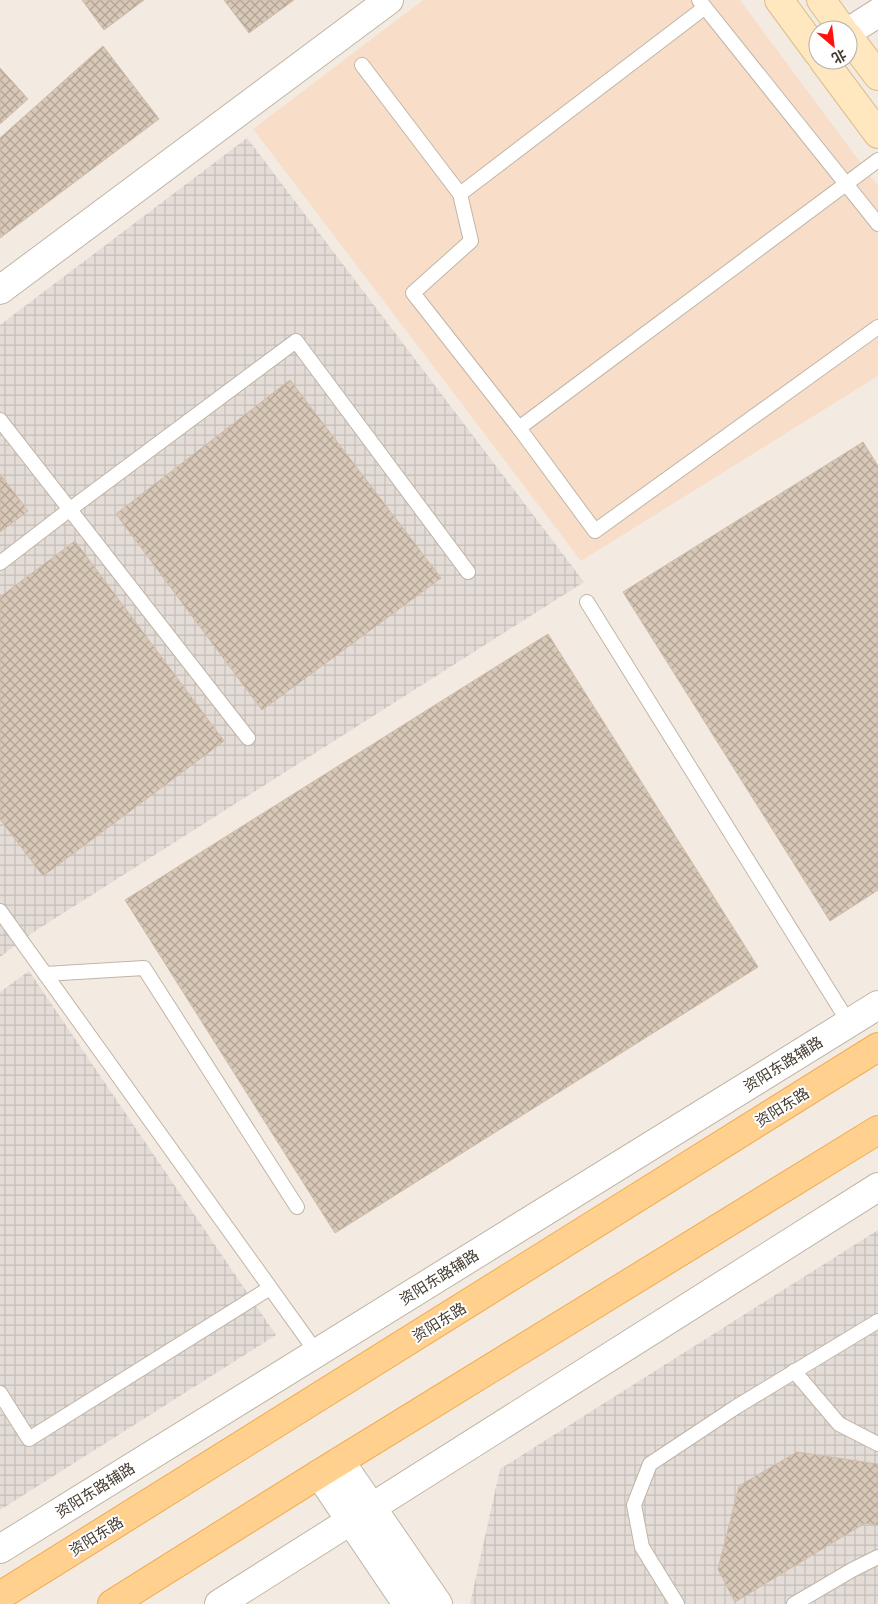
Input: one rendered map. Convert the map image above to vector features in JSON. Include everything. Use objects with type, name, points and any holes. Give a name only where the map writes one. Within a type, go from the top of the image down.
[{"type":"main road","points":[[779,0],[808,39]]},
{"type":"main road","points":[[821,0],[836,20]]},
{"type":"main road","points":[[858,49],[878,76]]},
{"type":"main road","points":[[830,70],[878,134]]},
{"type":"main road","name":"资阳东路","points":[[0,1596],[872,1051]]},
{"type":"main road","points":[[112,1604],[330,1468],[876,1136]]},
{"type":"street","points":[[0,290],[389,0]]},
{"type":"street","points":[[858,26],[878,13]]},
{"type":"street","name":"资阳东路辅路","points":[[0,1549],[878,1005]]},
{"type":"street","points":[[849,1023],[872,1051]]},
{"type":"street","points":[[220,1604],[878,1187]]},
{"type":"street","points":[[317,1353],[337,1385]]},
{"type":"street","points":[[330,1468],[361,1513],[438,1604]]},
{"type":"street","points":[[361,1513],[407,1604]]},
{"type":"lane","points":[[460,194],[702,4],[878,224]]},
{"type":"lane","points":[[362,65],[460,194],[471,241],[413,293],[595,531],[878,327]]},
{"type":"lane","points":[[518,428],[878,160]]},
{"type":"lane","points":[[0,563],[296,341],[468,572]]},
{"type":"lane","points":[[0,420],[248,738]]},
{"type":"lane","points":[[587,602],[849,1023]]},
{"type":"lane","points":[[0,911],[317,1353]]},
{"type":"lane","points":[[45,974],[144,968],[297,1207]]},
{"type":"lane","points":[[0,1393],[29,1439],[270,1288]]},
{"type":"lane","points":[[678,1604],[642,1547],[634,1505],[650,1464],[736,1406],[878,1320]]},
{"type":"lane","points":[[794,1371],[839,1424],[878,1444]]},
{"type":"lane","points":[[794,1604],[878,1557]]},
{"type":"shaded area","points":[[423,0],[740,0],[878,186],[878,376],[581,561],[253,129]]},
{"type":"shaded area","points":[[247,138],[584,582],[29,935],[0,957],[0,325]]},
{"type":"shaded area","points":[[29,971],[276,1335],[0,1510],[0,992]]},
{"type":"shaded area","points":[[878,1230],[878,1604],[470,1604],[500,1469]]},
{"type":"building","points":[[82,0],[144,0],[104,30]]},
{"type":"building","points":[[224,0],[294,0],[249,33]]},
{"type":"building","points":[[103,46],[159,119],[0,238],[0,138]]},
{"type":"building","points":[[0,68],[28,99],[0,124]]},
{"type":"building","points":[[290,380],[441,578],[262,710],[116,514]]},
{"type":"building","points":[[863,442],[878,466],[878,890],[830,921],[623,592]]},
{"type":"building","points":[[0,474],[28,511],[0,532]]},
{"type":"building","points":[[75,541],[224,741],[43,876],[0,819],[0,597]]},
{"type":"building","points":[[548,634],[758,967],[335,1233],[125,900]]},
{"type":"building","points":[[797,1452],[878,1464],[878,1525],[865,1523],[735,1602],[718,1569],[739,1486]]}]
